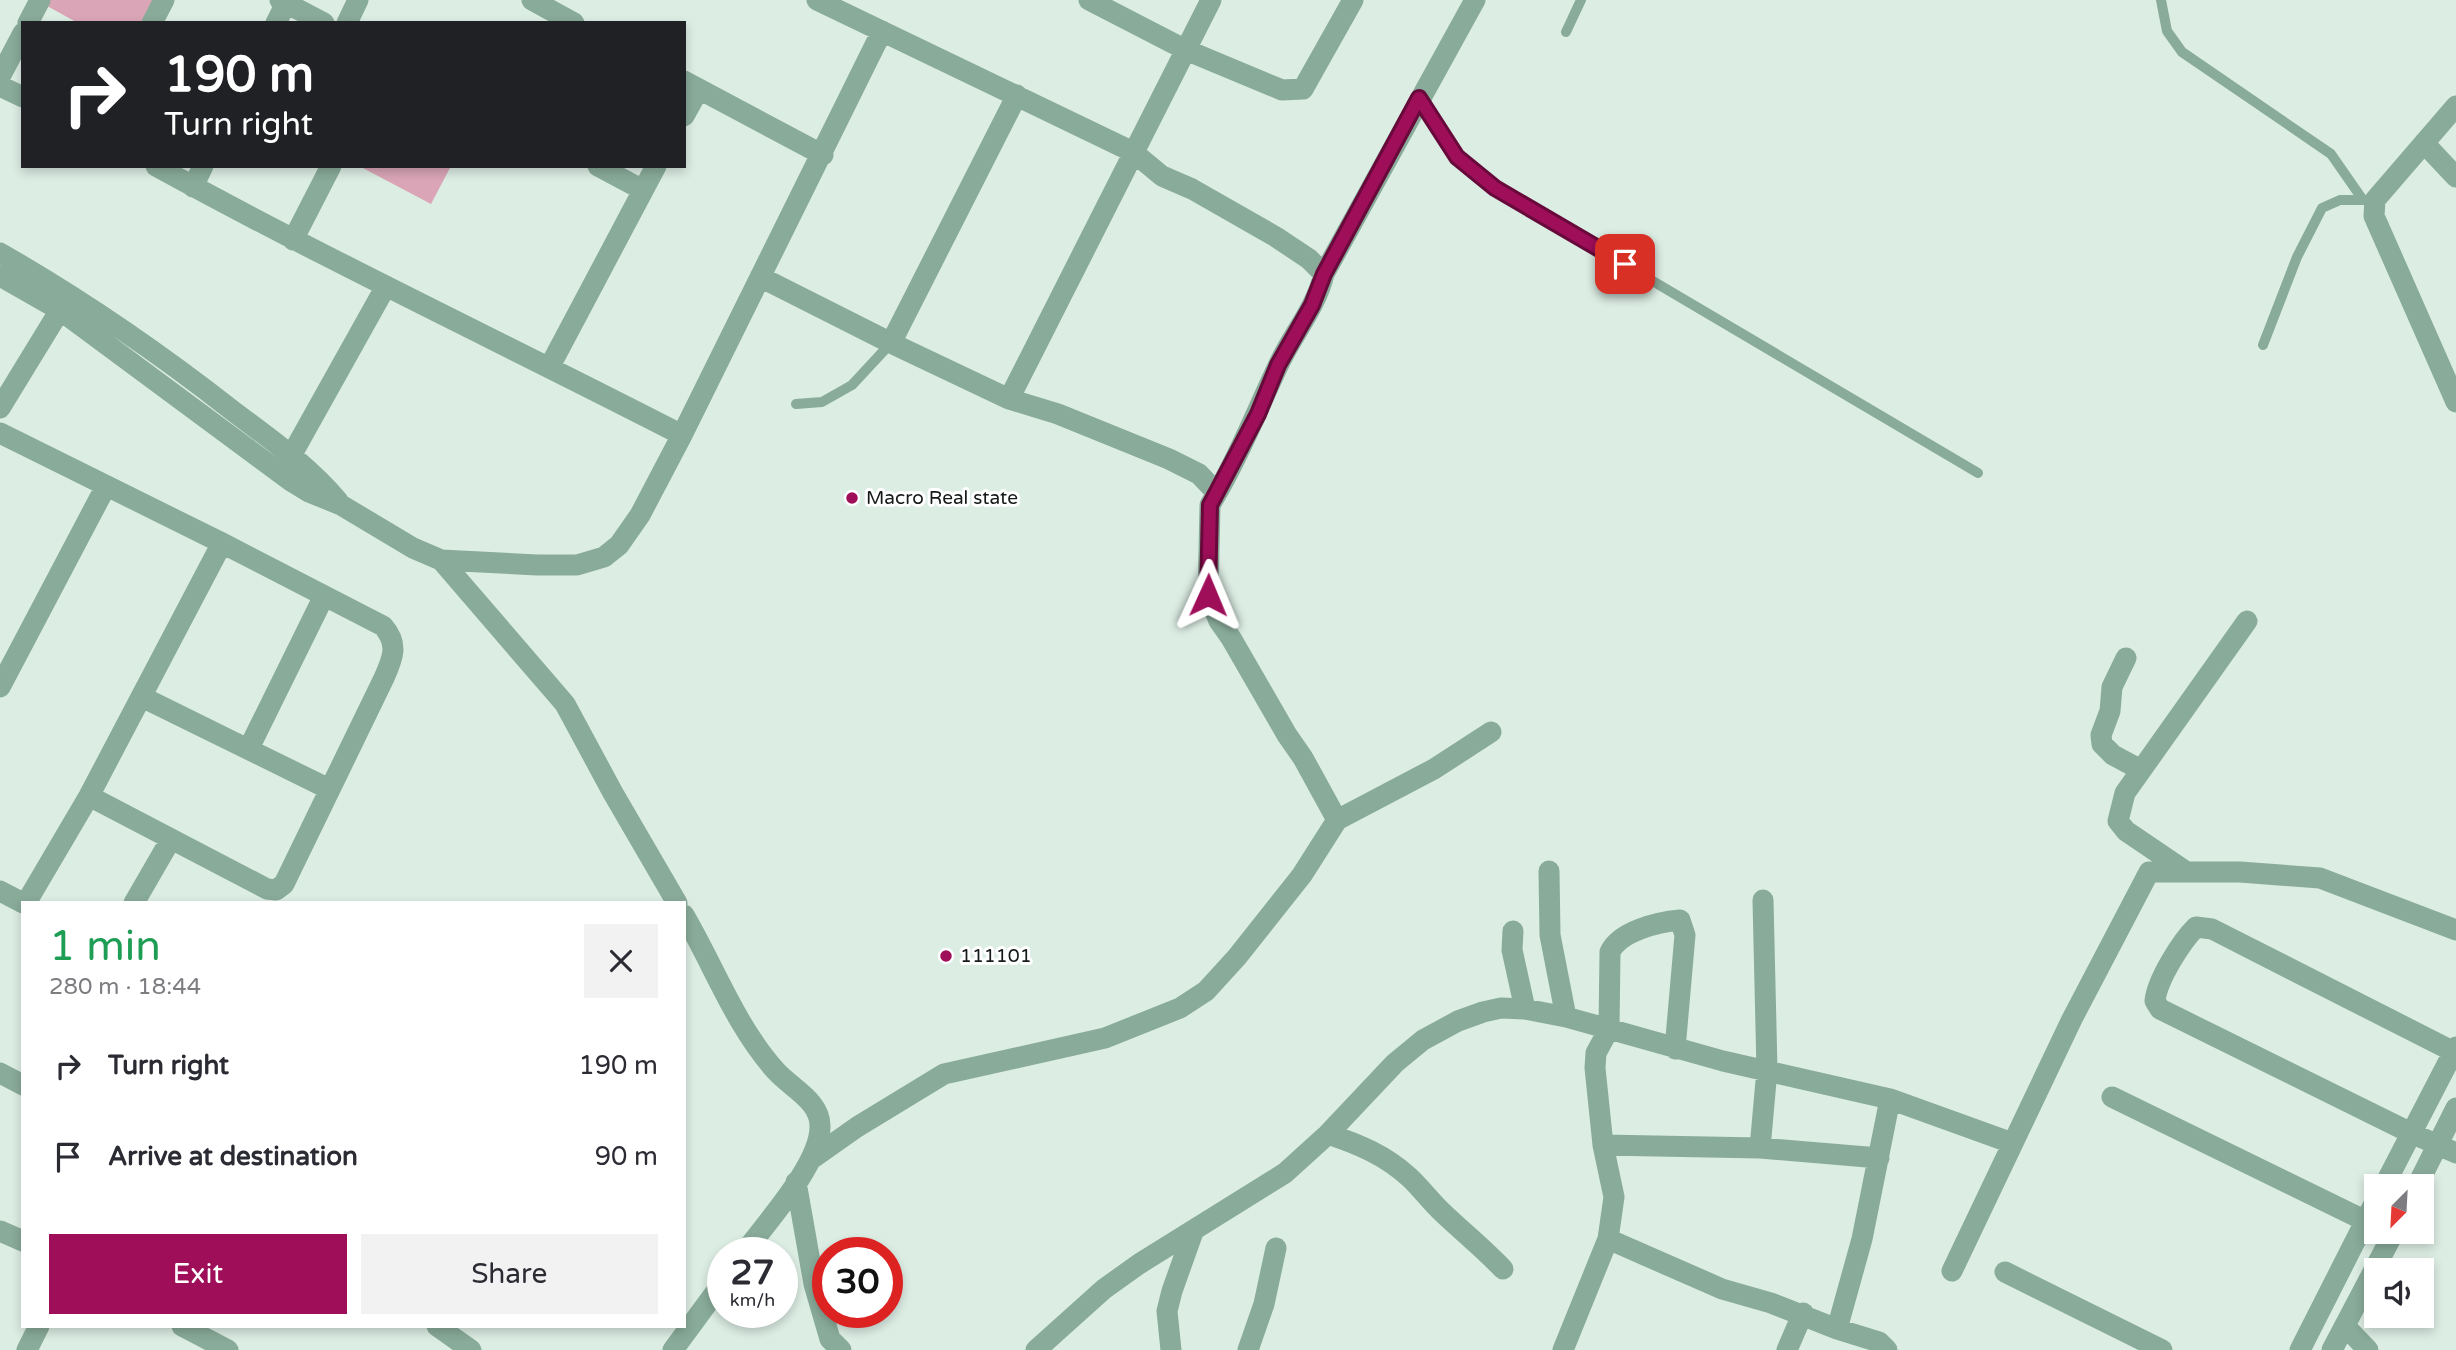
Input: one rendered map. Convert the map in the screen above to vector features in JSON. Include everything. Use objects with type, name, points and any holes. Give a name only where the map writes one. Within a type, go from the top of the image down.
[{"type":"street","points":[[29,21],[40,0]]},
{"type":"street","points":[[153,21],[164,0]]},
{"type":"street","points":[[348,21],[358,0]]},
{"type":"street","points":[[532,0],[570,21]]},
{"type":"street","points":[[817,0],[1133,152],[1162,176],[1192,189],[1276,237],[1309,259],[1324,274]]},
{"type":"street","points":[[1089,0],[1186,50],[1282,90],[1303,89],[1353,0]]},
{"type":"street","points":[[1009,399],[1211,0]]},
{"type":"street","points":[[1337,820],[1219,621],[1208,595],[1210,505],[1258,414],[1278,365],[1312,305],[1324,274],[1475,0]]},
{"type":"street","points":[[277,21],[283,2],[320,21]]},
{"type":"street","points":[[0,276],[60,310],[291,481],[309,492],[341,505],[413,548],[441,559],[578,565],[604,557],[619,545],[640,515],[762,278],[882,31]]},
{"type":"street","points":[[0,77],[21,37]]},
{"type":"street","points":[[686,108],[692,85],[822,155]]},
{"type":"street","points":[[0,86],[21,96]]},
{"type":"street","points":[[891,343],[1017,95]]},
{"type":"street","points":[[2456,106],[2369,200],[2456,402]]},
{"type":"street","points":[[2424,143],[2456,177]]},
{"type":"street","points":[[160,168],[293,240],[550,366],[682,435]]},
{"type":"street","points":[[193,187],[202,168]]},
{"type":"street","points":[[293,240],[330,168]]},
{"type":"street","points":[[602,168],[643,190]]},
{"type":"street","points":[[550,366],[655,168]]},
{"type":"street","points":[[0,253],[67,291],[176,366],[321,481],[341,505]]},
{"type":"street","points":[[762,278],[1009,399],[1058,414],[1169,459],[1199,474],[1217,493]]},
{"type":"street","points":[[291,456],[386,285]]},
{"type":"street","points":[[0,408],[60,310]]},
{"type":"street","points":[[0,433],[383,626],[390,634],[394,646],[393,658],[384,678],[284,884],[276,890],[267,889],[89,796]]},
{"type":"street","points":[[0,687],[106,486]]},
{"type":"street","points":[[25,901],[89,796],[222,543]]},
{"type":"street","points":[[441,559],[565,704],[676,901]]},
{"type":"street","points":[[249,748],[324,596]]},
{"type":"street","points":[[2185,871],[2126,831],[2118,821],[2125,793],[2248,621]]},
{"type":"street","points":[[2126,658],[2112,687],[2110,711],[2101,735],[2102,744],[2113,755],[2141,770]]},
{"type":"street","points":[[142,697],[330,789]]},
{"type":"street","points":[[756,1237],[813,1158],[857,1127],[944,1074],[1105,1038],[1180,1008],[1206,991],[1237,957],[1302,875],[1337,820],[1434,769],[1491,732]]},
{"type":"street","points":[[135,901],[171,839]]},
{"type":"street","points":[[1549,871],[1550,935],[1566,1017]]},
{"type":"street","points":[[1952,1271],[2072,1019],[2149,872],[2240,872],[2320,878],[2456,930]]},
{"type":"street","points":[[0,891],[21,902]]},
{"type":"street","points":[[1760,1148],[1767,1070],[1763,900]]},
{"type":"street","points":[[686,919],[748,1033],[775,1070],[815,1105],[820,1126],[813,1158]]},
{"type":"street","points":[[1563,1350],[1608,1239],[1614,1197],[1603,1145],[1595,1068],[1596,1053],[1609,1030],[1610,952],[1614,944],[1637,931],[1680,919],[1685,935],[1675,1049]]},
{"type":"street","points":[[2390,1174],[2411,1133],[2455,1051],[2212,929],[2196,927],[2186,937],[2156,990],[2155,1001],[2160,1009],[2411,1133],[2446,1150]]},
{"type":"street","points":[[1513,931],[1512,950],[1525,1009]]},
{"type":"street","points":[[1036,1350],[1104,1289],[1139,1264],[1285,1173],[1328,1134],[1395,1063],[1423,1040],[1458,1021],[1501,1008],[1525,1009],[1566,1017],[1675,1049],[1890,1099],[2012,1143]]},
{"type":"street","points":[[0,1073],[21,1084]]},
{"type":"street","points":[[2112,1097],[2364,1219]]},
{"type":"street","points":[[1837,1329],[1862,1239],[1890,1099]]},
{"type":"street","points":[[2427,1174],[2446,1150],[2456,1108]]},
{"type":"street","points":[[1328,1134],[1382,1156],[1410,1177],[1440,1211],[1503,1269]]},
{"type":"street","points":[[1603,1145],[1760,1148],[1879,1158]]},
{"type":"street","points":[[796,1182],[814,1284],[830,1339],[841,1350]]},
{"type":"street","points":[[0,1231],[21,1240]]},
{"type":"street","points":[[1171,1350],[1167,1311],[1193,1232]]},
{"type":"street","points":[[1608,1239],[1723,1289],[1803,1313],[1837,1329],[1879,1342],[1887,1350]]},
{"type":"street","points":[[2300,1350],[2374,1244]]},
{"type":"street","points":[[2332,1350],[2345,1326],[2378,1244]]},
{"type":"street","points":[[1248,1350],[1265,1304],[1276,1248]]},
{"type":"street","points":[[2005,1272],[2162,1350]]},
{"type":"street","points":[[673,1350],[707,1304]]},
{"type":"street","points":[[1787,1350],[1803,1313]]},
{"type":"street","points":[[2345,1326],[2368,1350]]},
{"type":"street","points":[[27,1350],[38,1328]]},
{"type":"street","points":[[186,1328],[228,1350]]},
{"type":"street","points":[[441,1328],[471,1350]]},
{"type":"lane","points":[[1566,32],[1581,0]]},
{"type":"lane","points":[[2161,0],[2168,31],[2182,52],[2330,154],[2369,200]]},
{"type":"lane","points":[[1419,98],[1457,157],[1495,188],[1978,473]]},
{"type":"lane","points":[[2263,345],[2297,257],[2322,208],[2340,200],[2369,200]]},
{"type":"lane","points":[[796,404],[822,402],[852,385],[891,343]]},
{"type":"shaded area","points":[[50,0],[162,0],[150,21],[74,21],[47,6]]},
{"type":"shaded area","points":[[363,168],[450,168],[431,204]]},
{"type":"place","name":"Macro Real state","points":[[852,498]]},
{"type":"place","name":"111101","points":[[946,956]]},
{"type":"route","points":[[1208,595],[1210,505],[1258,414],[1278,365],[1312,305],[1324,274],[1419,98],[1457,157],[1495,188],[1625,264]]}]
